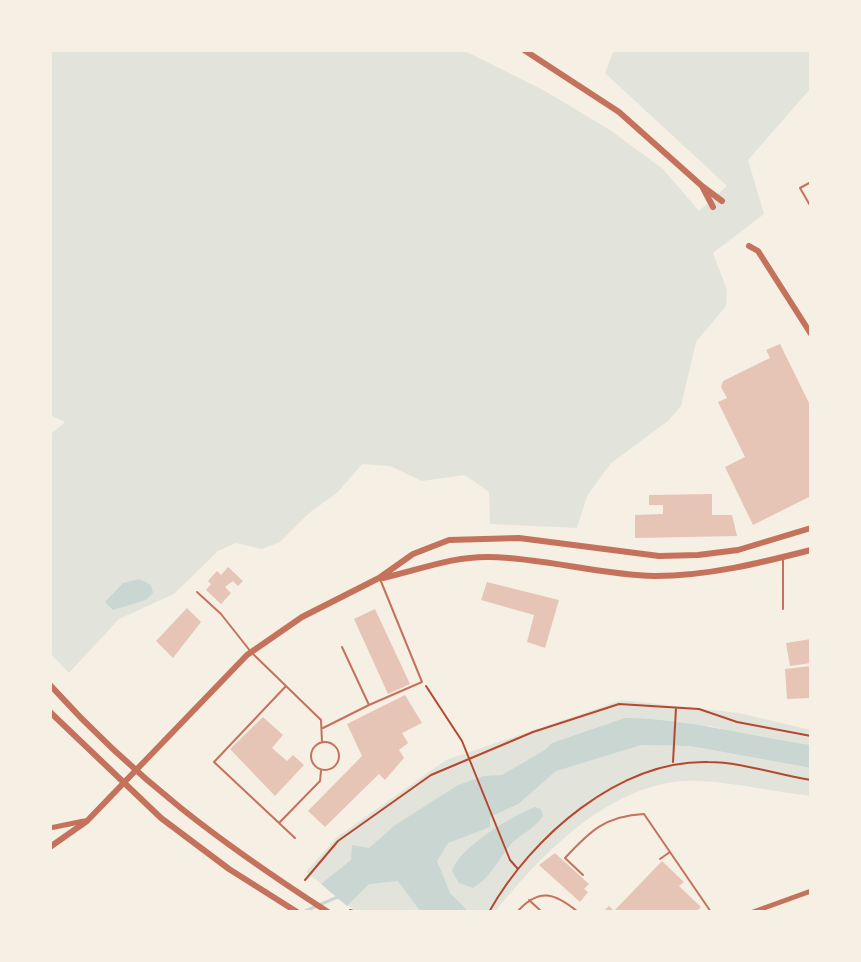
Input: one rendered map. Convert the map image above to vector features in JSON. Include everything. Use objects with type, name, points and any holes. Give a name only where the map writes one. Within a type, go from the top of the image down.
[{"type":"street","points":[[524,50],[619,112],[722,201]]},
{"type":"street","points":[[702,186],[713,207]]},
{"type":"street","points":[[757,241],[758,251],[811,334]]},
{"type":"street","points":[[749,246],[758,251]]},
{"type":"street","points":[[50,847],[87,821],[251,652],[302,617],[379,578],[413,554],[449,540],[519,538],[659,556],[698,555],[738,550],[811,528]]},
{"type":"street","points":[[379,578],[448,560],[491,557],[653,576],[716,572],[811,550]]},
{"type":"street","points":[[50,685],[135,773],[201,827],[328,912]]},
{"type":"street","points":[[50,712],[124,785],[191,842],[297,912]]},
{"type":"street","points":[[50,828],[87,821]]},
{"type":"street","points":[[753,912],[811,891]]},
{"type":"lane","points":[[811,182],[800,188],[811,207]]},
{"type":"lane","points":[[783,557],[783,609]]},
{"type":"lane","points":[[321,729],[422,682],[379,578]]},
{"type":"lane","points":[[197,592],[221,614],[251,652],[321,720],[322,742]]},
{"type":"lane","points":[[342,647],[369,705]]},
{"type":"lane","points":[[286,686],[214,762],[295,838]]},
{"type":"lane","points":[[279,823],[320,781],[321,770],[310,757],[312,748],[322,742],[333,744],[339,757],[331,769],[321,770]]},
{"type":"lane","points":[[583,875],[565,858],[592,829],[622,817],[648,817],[708,911]]},
{"type":"lane","points":[[660,859],[671,852]]},
{"type":"lane","points":[[517,912],[539,894],[556,894],[578,912]]},
{"type":"lane","points":[[528,900],[542,912]]},
{"type":"path","points":[[422,682],[470,758],[510,860],[518,870]]},
{"type":"path","points":[[305,880],[338,841],[431,775],[574,717],[619,704],[699,709],[737,722],[811,736]]},
{"type":"path","points":[[673,763],[676,708]]},
{"type":"path","points":[[489,912],[518,870],[549,837],[602,795],[651,770],[673,763],[739,765],[811,780]]},
{"type":"path","points":[[350,910],[357,912]]},
{"type":"shaded area","points":[[50,50],[463,50],[545,91],[610,130],[663,169],[699,211],[727,186],[605,73],[614,50],[811,50],[811,88],[748,160],[764,214],[713,253],[727,290],[726,306],[696,342],[681,406],[668,421],[611,463],[587,496],[577,528],[490,524],[489,492],[465,475],[422,481],[390,466],[362,464],[338,492],[309,513],[280,542],[262,549],[236,543],[218,551],[174,594],[119,619],[69,673],[50,653],[50,435],[65,422],[50,415]]},
{"type":"shaded area","points":[[139,579],[151,585],[153,593],[146,600],[113,610],[105,602],[123,583]]},
{"type":"shaded area","points":[[622,700],[739,713],[811,730],[811,745],[753,737],[710,726],[641,745],[690,746],[811,768],[811,796],[701,781],[670,783],[640,791],[611,804],[584,822],[535,866],[495,912],[357,912],[306,872],[337,837],[446,760]]},
{"type":"shaded area","points":[[625,718],[695,725],[811,745],[811,768],[690,746],[641,745],[556,771],[518,804],[490,817],[490,827],[448,843],[437,861],[450,893],[469,912],[421,912],[398,881],[369,884],[347,906],[321,884],[351,860],[352,845],[369,848],[394,826],[458,785],[484,776],[502,775],[552,743]]},
{"type":"shaded area","points":[[535,807],[541,809],[543,816],[513,842],[485,878],[473,888],[459,883],[452,871],[475,843],[500,825]]},
{"type":"building","points":[[780,344],[811,407],[811,496],[753,525],[725,467],[745,457],[718,402],[727,398],[721,387],[723,381],[770,358],[766,350]]},
{"type":"building","points":[[712,494],[712,515],[732,515],[737,536],[635,538],[635,515],[663,514],[663,505],[649,505],[649,495]]},
{"type":"building","points":[[228,567],[243,581],[238,586],[233,581],[225,587],[231,593],[221,604],[206,590],[211,584],[208,581],[217,571],[221,575]]},
{"type":"building","points":[[487,582],[559,600],[545,648],[527,642],[534,615],[481,600]]},
{"type":"building","points":[[187,608],[201,622],[173,658],[156,641]]},
{"type":"building","points":[[375,609],[410,684],[388,694],[354,619]]},
{"type":"building","points":[[811,639],[811,663],[790,666],[786,643]]},
{"type":"building","points":[[811,666],[811,698],[787,699],[785,669]]},
{"type":"building","points":[[405,695],[422,723],[402,733],[408,743],[399,750],[404,758],[385,780],[379,774],[325,827],[308,811],[362,756],[347,724]]},
{"type":"building","points":[[263,717],[283,735],[272,748],[287,761],[293,755],[304,765],[275,796],[230,749]]},
{"type":"building","points":[[555,853],[589,884],[584,889],[588,892],[580,902],[539,865]]},
{"type":"building","points":[[662,861],[684,882],[679,886],[701,907],[696,912],[603,912],[609,906],[614,911]]},
{"type":"waterway","points":[[303,912],[340,896]]}]
